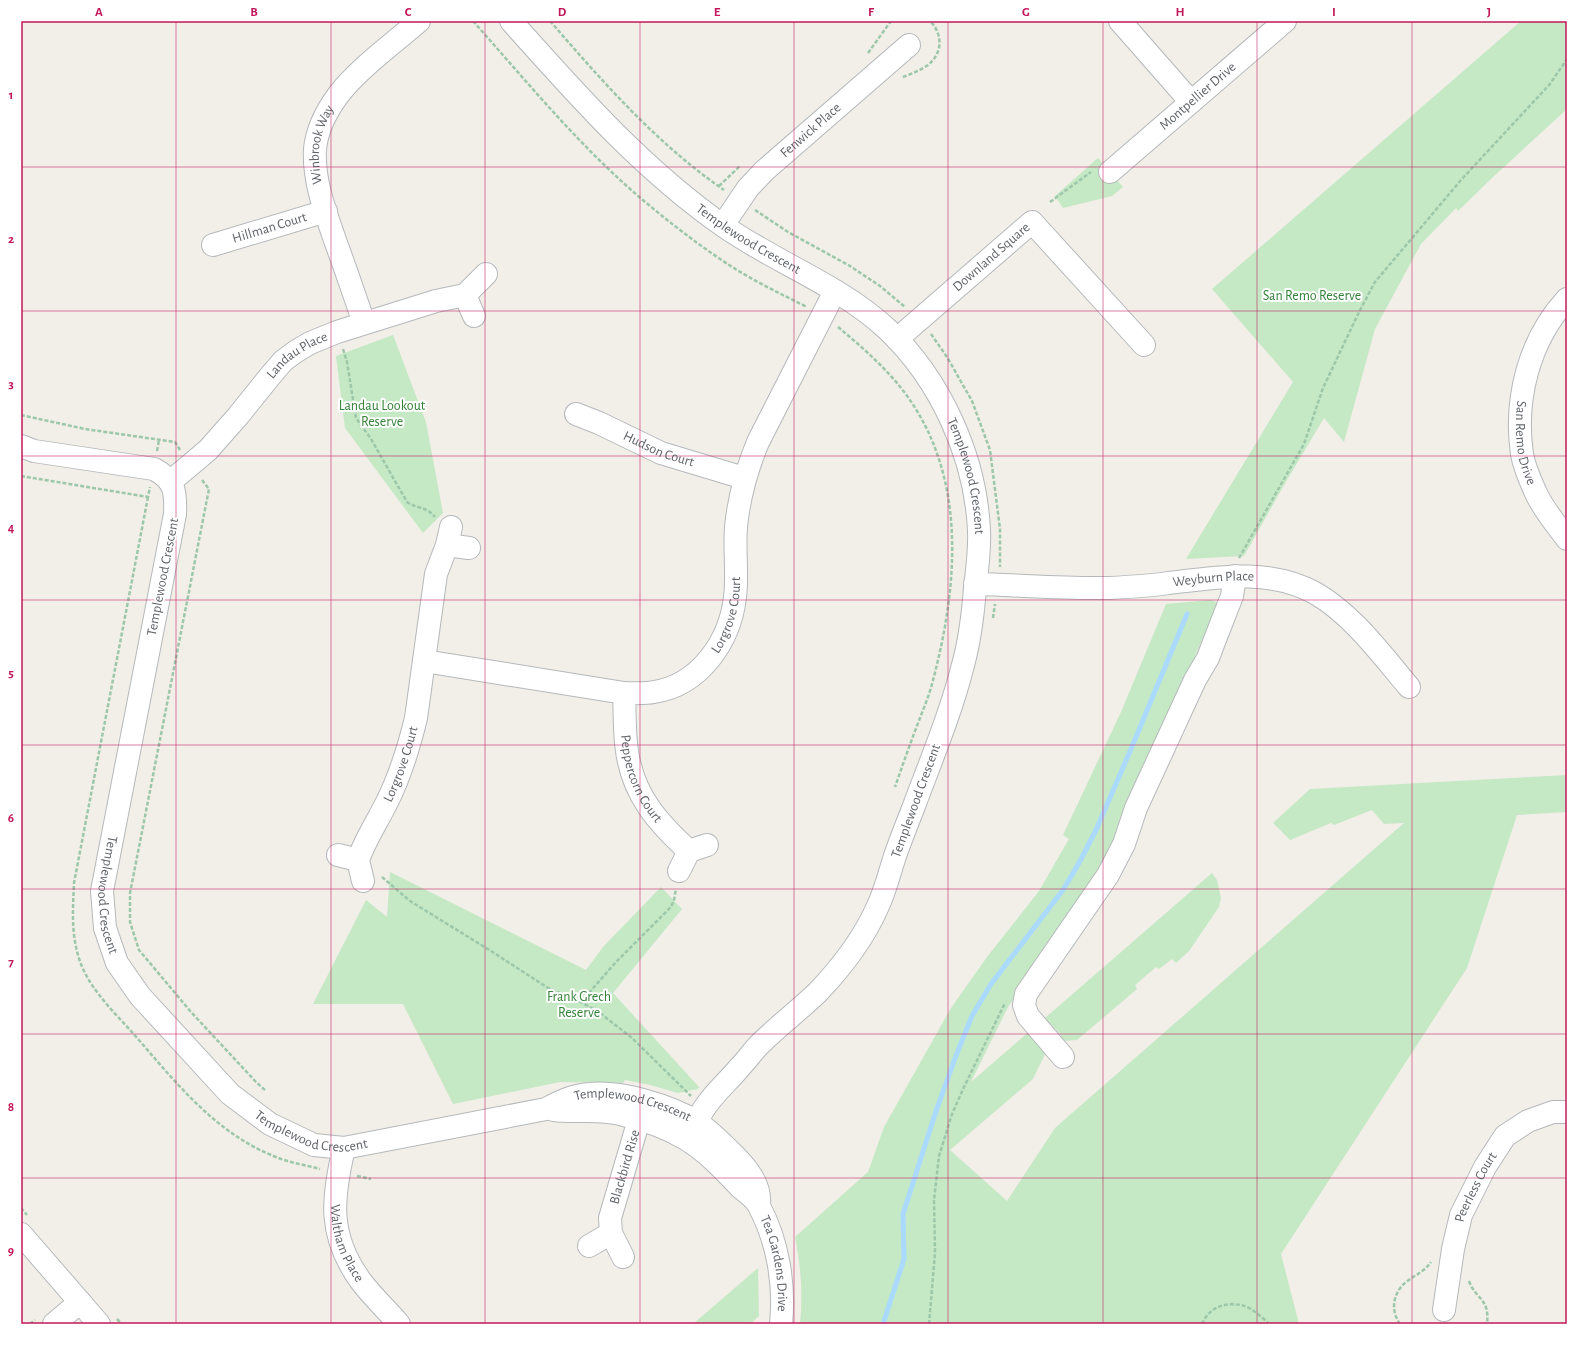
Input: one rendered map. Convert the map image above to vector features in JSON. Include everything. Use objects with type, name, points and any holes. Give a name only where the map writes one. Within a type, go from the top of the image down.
[{"type":"street","name":"Winbrook Way","points":[[364,323],[326,211],[315,166],[315,149],[325,116],[332,103],[347,84],[419,21]]},
{"type":"street","name":"Templewood Crescent","points":[[170,482],[176,496],[175,514],[102,891],[105,928],[117,963],[140,996],[230,1094],[270,1124],[314,1145],[344,1148],[546,1109],[609,1112],[641,1110],[672,1132],[699,1132],[717,1092],[758,1046],[826,983],[849,955],[875,914],[934,753],[963,666],[973,616],[979,532],[972,480],[957,431],[943,403],[913,357],[897,340],[868,314],[835,291],[748,242],[680,193],[621,140],[582,101],[511,21]]},
{"type":"street","points":[[1120,21],[1191,102]]},
{"type":"street","name":"Montpellier Drive","points":[[1104,170],[1191,102],[1285,21]]},
{"type":"street","name":"Fenwick Place","points":[[723,225],[748,188],[764,171],[909,45]]},
{"type":"street","name":"Hillman Court","points":[[213,245],[326,211]]},
{"type":"street","name":"Downland Square","points":[[897,340],[919,319],[1032,222],[1144,345]]},
{"type":"street","points":[[474,316],[465,295],[486,274]]},
{"type":"street","name":"Lorgrove Court","points":[[424,661],[624,693],[655,692],[678,685],[699,671],[717,650],[729,623],[735,596],[736,528],[744,478],[758,442],[835,291]]},
{"type":"street","name":"Landau Place","points":[[170,482],[223,434],[283,362],[310,343],[364,323],[436,301],[465,295]]},
{"type":"street","name":"San Remo Drive","points":[[1567,299],[1542,331],[1527,370],[1520,414],[1522,455],[1535,492],[1553,521],[1567,539]]},
{"type":"street","name":"Hudson Court","points":[[576,414],[599,423],[661,453],[680,460],[744,478]]},
{"type":"street","points":[[21,446],[34,451],[154,469],[170,482]]},
{"type":"street","points":[[449,536],[469,548]]},
{"type":"street","name":"Lorgrove Court","points":[[353,865],[388,800],[405,757],[416,718],[436,574],[449,536]]},
{"type":"street","points":[[1063,1057],[1028,1016],[1024,1005],[1024,999],[1114,865],[1124,844],[1136,808],[1195,680],[1208,658],[1232,596],[1235,576]]},
{"type":"street","name":"Weyburn Place","points":[[975,584],[1108,588],[1144,586],[1235,576],[1264,577],[1277,580],[1315,593],[1339,610],[1409,687]]},
{"type":"street","name":"Peppercorn Court","points":[[624,693],[627,752],[639,790],[651,812],[660,824],[698,848],[679,871]]},
{"type":"street","name":"Blackbird Rise","points":[[623,1257],[611,1232],[610,1218],[641,1110]]},
{"type":"street","name":"Peerless Court","points":[[1444,1310],[1452,1249],[1461,1215],[1485,1167],[1505,1136],[1528,1121],[1553,1112],[1567,1112]]},
{"type":"street","name":"Tea Gardens Drive","points":[[699,1132],[713,1160],[759,1204],[778,1258],[783,1304],[781,1324]]},
{"type":"street","name":"Waltham Place","points":[[344,1148],[338,1173],[335,1217],[336,1230],[340,1244],[361,1281],[399,1324]]},
{"type":"street","points":[[589,1246],[611,1232]]},
{"type":"street","points":[[21,1234],[99,1324]]},
{"type":"street","points":[[54,1324],[80,1302]]},
{"type":"path","points":[[550,21],[626,106],[672,149],[739,200],[788,232],[850,266],[880,286],[919,319],[947,357],[972,401],[990,450],[1000,529],[1000,565],[992,622]]},
{"type":"path","points":[[1050,202],[1078,181],[1104,170]]},
{"type":"path","points":[[835,330],[837,326]]},
{"type":"path","points":[[337,332],[347,362],[349,381],[358,421],[371,439],[407,502],[427,510],[442,524],[449,536]]},
{"type":"path","points":[[21,415],[86,429],[175,442],[209,490],[130,893],[130,922],[139,950],[153,968],[191,1012],[250,1076],[266,1091]]},
{"type":"path","points":[[148,497],[74,882],[72,924],[78,956],[89,980],[106,1004],[195,1104],[216,1122],[250,1144],[277,1158],[338,1173],[371,1179]]},
{"type":"path","points":[[353,865],[371,866],[410,901],[548,988],[581,1002],[600,1013],[632,1038],[695,1100]]},
{"type":"path","points":[[581,1002],[616,962],[670,907],[674,900],[679,871]]},
{"type":"path","points":[[1468,1277],[1469,1283],[1485,1303],[1487,1310],[1487,1324]]},
{"type":"path","points":[[1202,1324],[1207,1314],[1222,1305],[1242,1305],[1260,1316],[1269,1324]]},
{"type":"green space","name":"San Remo Reserve","points":[[1521,21],[1567,21],[1567,109],[1458,211],[1456,208],[1421,244],[1375,329],[1344,442],[1324,418],[1244,556],[1186,559],[1293,382],[1212,289]]},
{"type":"green space","points":[[1098,158],[1123,187],[1112,196],[1063,208],[1055,196]]},
{"type":"green space","name":"Landau Lookout Reserve","points":[[393,335],[426,422],[443,513],[423,533],[345,428],[336,356]]},
{"type":"green space","points":[[1211,600],[1218,603],[1103,869],[1008,1007],[971,1082],[1031,1030],[1046,1052],[1033,1079],[950,1150],[1007,1201],[1055,1128],[1404,823],[1384,824],[1372,810],[1334,825],[1331,823],[1290,840],[1273,823],[1310,789],[1567,775],[1567,812],[1517,815],[1467,968],[1281,1254],[1299,1324],[800,1324],[801,1280],[795,1237],[868,1172],[884,1127],[951,1008],[987,957],[1039,891],[1069,839],[1063,835],[1121,712],[1166,604]]},
{"type":"green space","name":"Frank Grech Reserve","points":[[390,872],[586,970],[603,947],[661,887],[682,909],[613,993],[699,1087],[698,1089],[678,1093],[625,1080],[623,1083],[560,1082],[453,1104],[403,1004],[313,1004],[366,900],[387,917]]},
{"type":"green space","points":[[1212,873],[1217,880],[1221,898],[1219,907],[1189,951],[1176,963],[1172,959],[1159,969],[1156,967],[1135,985],[1137,989],[1077,1040],[1061,1041],[1059,1038],[1061,1035],[1045,1018]]},
{"type":"green space","points":[[758,1268],[759,1316],[750,1324],[693,1324]]},
{"type":"waterway","points":[[883,1324],[904,1259],[903,1214],[936,1111],[972,1016],[991,984],[1063,890],[1079,863],[1096,830],[1187,614]]}]
